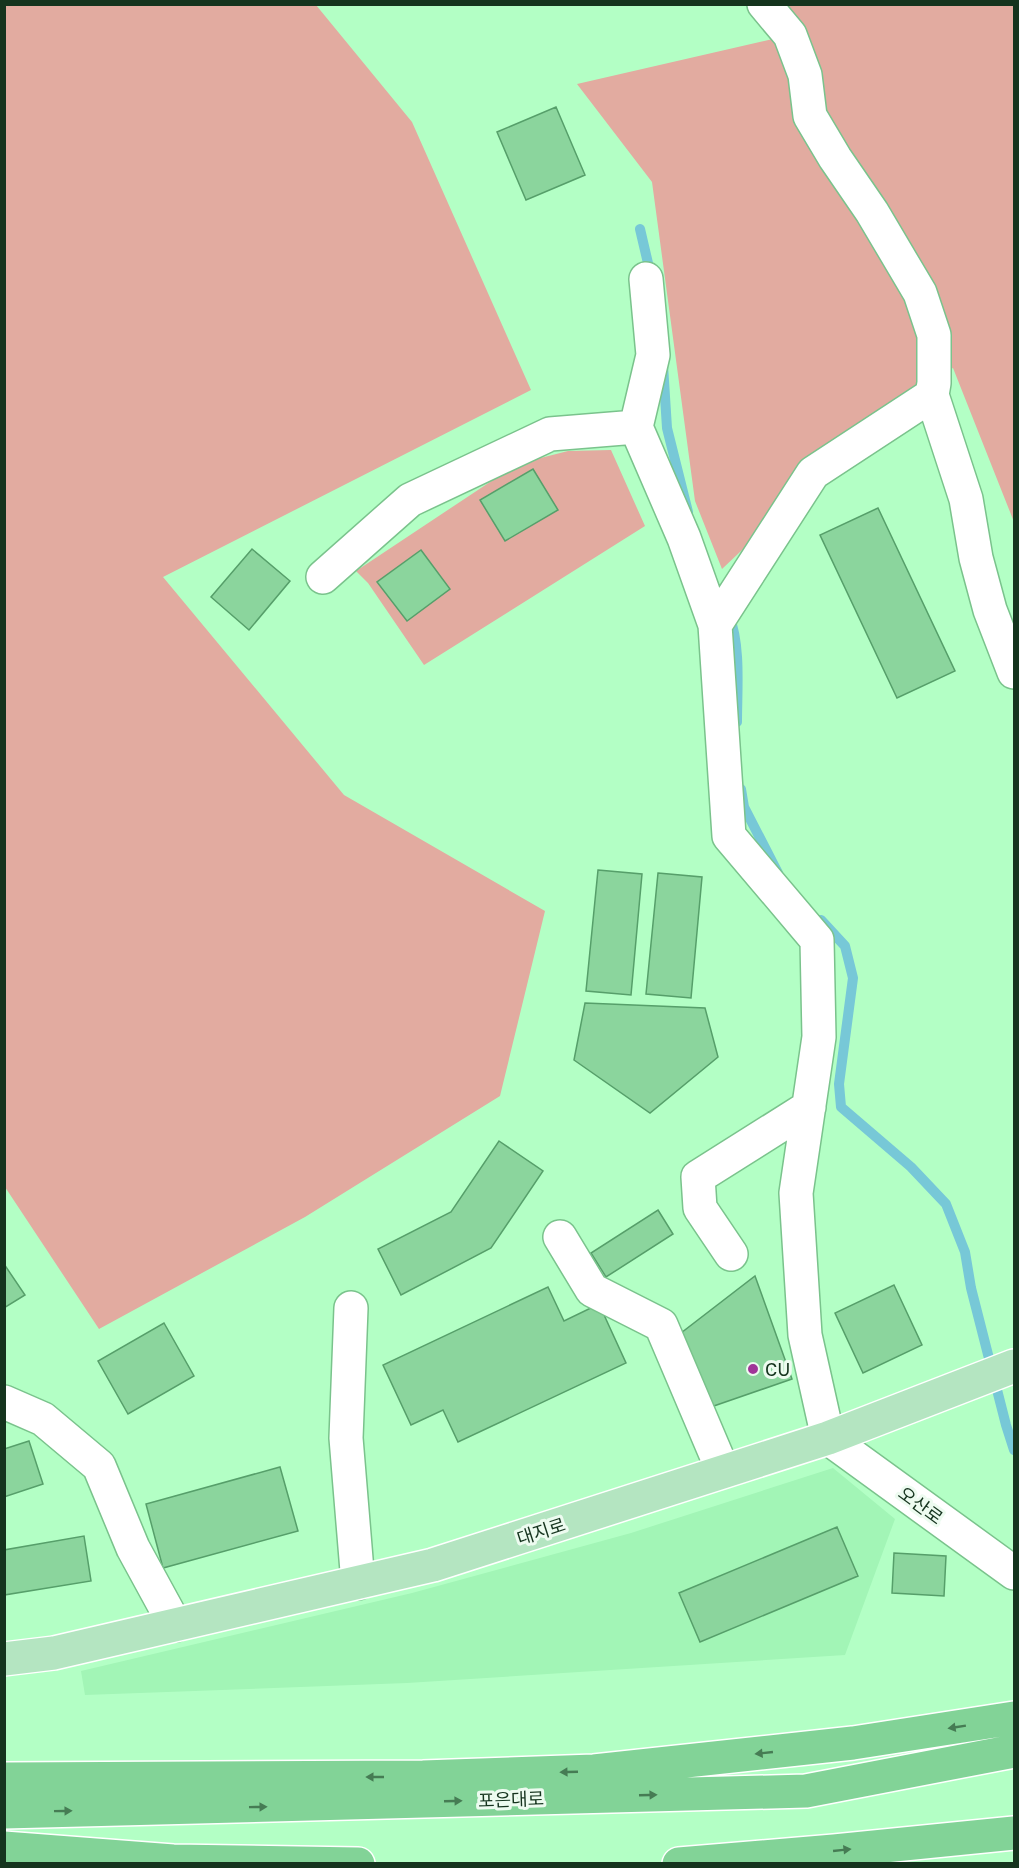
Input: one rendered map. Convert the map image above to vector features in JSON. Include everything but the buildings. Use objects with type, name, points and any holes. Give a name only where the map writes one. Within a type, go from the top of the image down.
[{"type":"highway","name":"포은대로","points":[[4,1779],[423,1777],[594,1771],[854,1743],[1014,1718]]},
{"type":"highway","name":"포은대로","points":[[4,1812],[806,1791],[1014,1751]]},
{"type":"highway","points":[[679,1863],[834,1851],[1014,1833]]},
{"type":"highway","points":[[4,1848],[173,1861],[358,1863]]},
{"type":"main road","name":"대지로","points":[[4,1657],[54,1653],[434,1565],[828,1438],[1000,1372]]},
{"type":"street","points":[[764,4],[790,35],[805,75],[810,116],[872,212],[920,293],[934,335],[932,395],[966,499],[976,558],[990,610],[1014,672]]},
{"type":"street","points":[[646,279],[652,355],[636,427],[684,538],[722,613],[729,836],[817,940],[819,1037],[796,1193],[805,1335],[828,1438]]},
{"type":"street","points":[[722,613],[813,473],[932,395]]},
{"type":"street","points":[[323,577],[410,500],[550,434],[636,427]]},
{"type":"street","points":[[731,1254],[700,1209],[698,1177],[809,1107]]},
{"type":"street","points":[[560,1238],[592,1290],[661,1325],[723,1471]]},
{"type":"street","points":[[351,1308],[346,1438],[358,1583]]},
{"type":"street","points":[[4,1402],[43,1419],[99,1466],[133,1548],[175,1625]]},
{"type":"street","name":"오산로","points":[[828,1438],[1014,1573]]},
{"type":"shaded area","points":[[4,5],[316,5],[412,122],[531,390],[163,577],[344,795],[545,911],[500,1096],[305,1217],[99,1329],[5,1187]]},
{"type":"shaded area","points":[[780,5],[1014,5],[1014,522],[953,368],[911,390],[722,569],[695,501],[652,182],[577,84],[790,35]]},
{"type":"shaded area","points":[[611,450],[645,526],[424,665],[368,583],[356,571],[517,464],[568,451]]},
{"type":"shaded area","points":[[833,1468],[895,1519],[845,1655],[407,1683],[85,1695],[81,1671],[412,1593],[631,1533]]},
{"type":"waterway","points":[[640,229],[651,276]]},
{"type":"waterway","points":[[663,365],[667,428],[688,512]]},
{"type":"waterway","points":[[729,616],[737,654],[737,722]]},
{"type":"waterway","points":[[741,789],[744,807],[778,873]]},
{"type":"waterway","points":[[821,920],[845,946],[853,978],[839,1084],[841,1107],[911,1167],[946,1204],[965,1252],[971,1288],[1014,1450]]},
{"type":"place","name":"CU","points":[[753,1369]]}]
